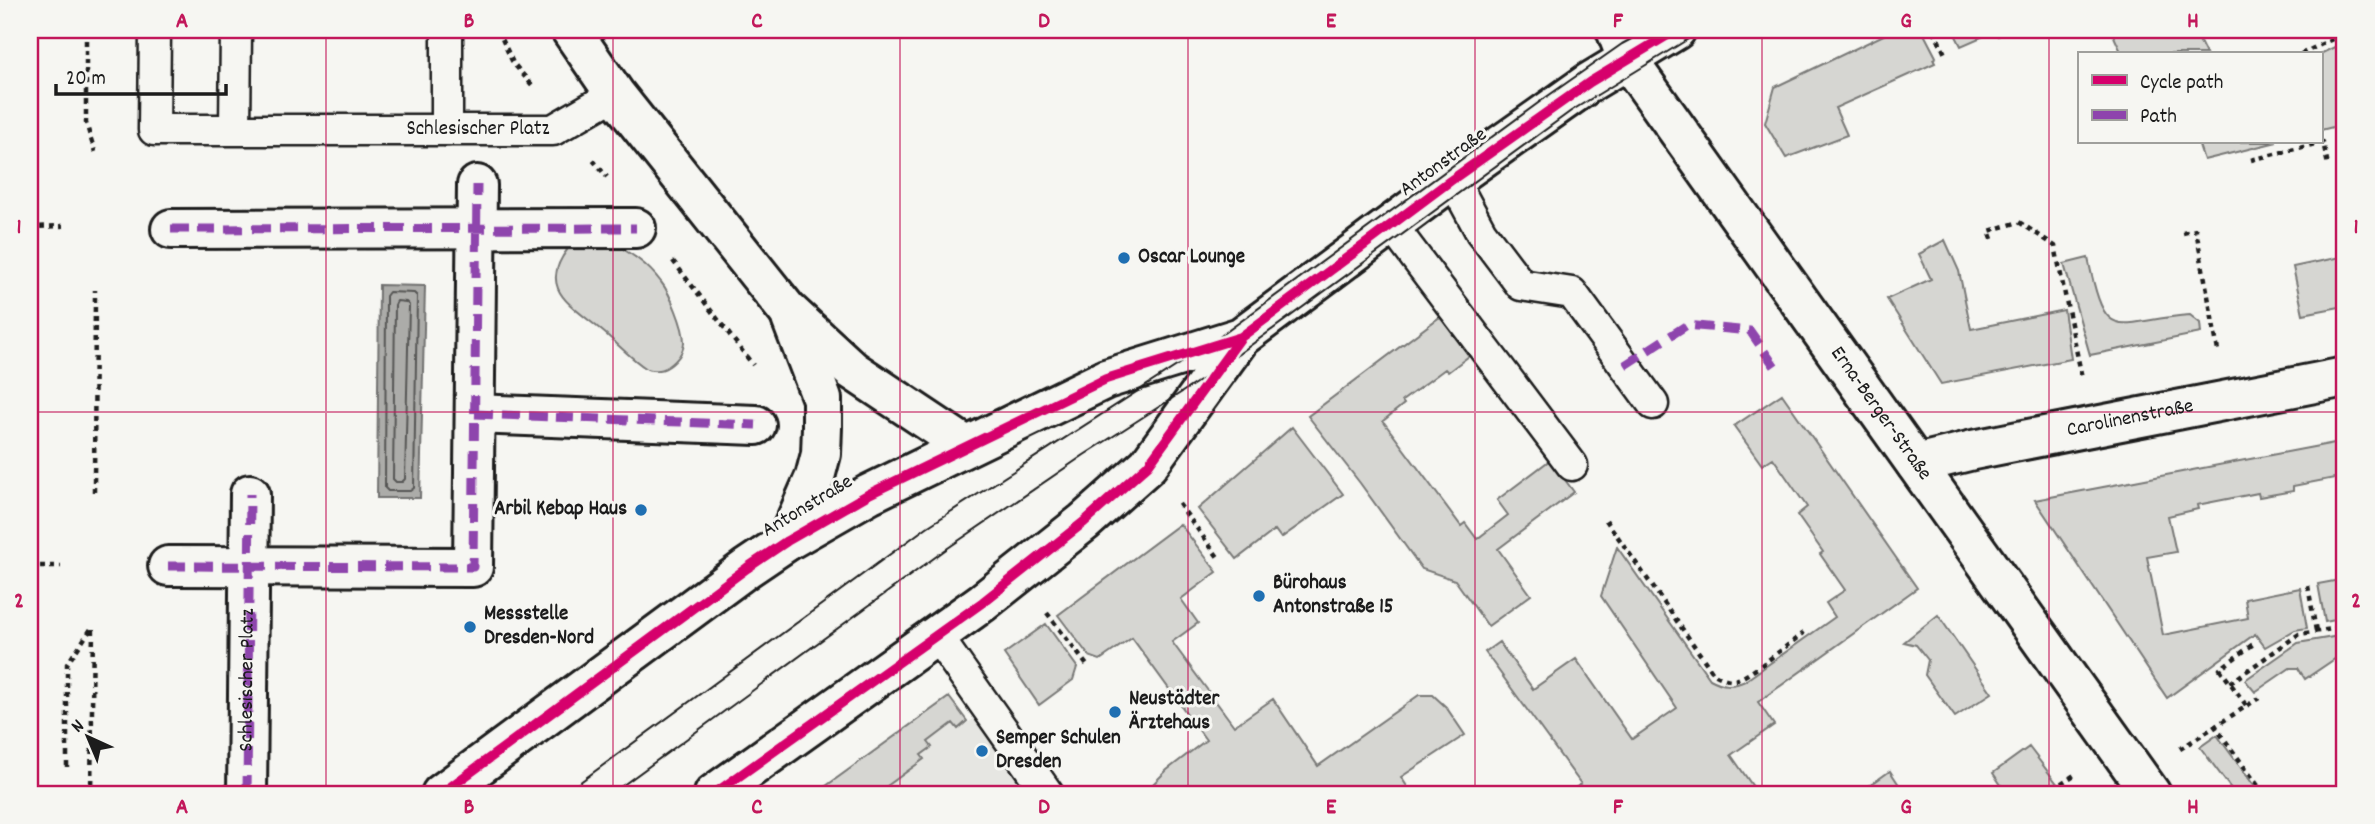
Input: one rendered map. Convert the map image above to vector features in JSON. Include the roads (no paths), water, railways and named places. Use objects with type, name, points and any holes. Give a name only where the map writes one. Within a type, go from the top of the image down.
[{"type":"street","points":[[571,30],[615,94],[787,310],[852,370],[966,446]]},
{"type":"street","name":"Antonstraße","points":[[714,794],[983,602],[1084,522],[1148,465],[1241,337],[1392,226],[1622,44],[1676,30]]},
{"type":"street","name":"Erna-Berger-Straße","points":[[1622,44],[2145,785]]},
{"type":"street","points":[[168,566],[473,567],[477,186]]},
{"type":"street","points":[[171,229],[636,228]]},
{"type":"street","points":[[787,310],[822,399],[821,454],[815,477],[787,541]]},
{"type":"street","name":"Antonstraße","points":[[441,794],[747,568],[787,541],[869,494],[1106,379],[1241,337]]},
{"type":"street","name":"Carolinenstraße","points":[[1916,464],[1973,450],[2345,377]]},
{"type":"street","points":[[475,414],[756,425]]},
{"type":"street","name":"Schlesischer Platz","points":[[247,794],[250,494]]},
{"type":"lane","name":"Schlesischer Platz","points":[[155,30],[154,130],[553,130],[615,94]]},
{"type":"lane","points":[[235,129],[236,30]]},
{"type":"lane","points":[[447,30],[447,130]]},
{"type":"lane","points":[[1450,181],[1459,191],[1481,232],[1521,285],[1572,293],[1653,404]]},
{"type":"lane","points":[[1392,226],[1572,465]]},
{"type":"lane","points":[[936,635],[1048,794]]},
{"type":"water","points":[[379,285],[425,286],[420,498],[377,498]]},
{"type":"tram line","points":[[564,794],[927,527],[1203,349],[1545,98],[1622,44],[1648,30]]},
{"type":"tram line","points":[[611,794],[945,550],[1084,455],[1221,367],[1571,111],[1703,30]]},
{"type":"place","name":"Oscar Lounge","points":[[1124,258]]},
{"type":"place","name":"Arbil Kebap Haus","points":[[641,510]]},
{"type":"place","name":"Bürohaus Antonstraße 15","points":[[1259,596]]},
{"type":"place","name":"Messstelle Dresden-Nord","points":[[470,627]]},
{"type":"place","name":"Neustädter Ärztehaus","points":[[1115,712]]},
{"type":"place","name":"Semper Schulen Dresden","points":[[982,751]]}]
